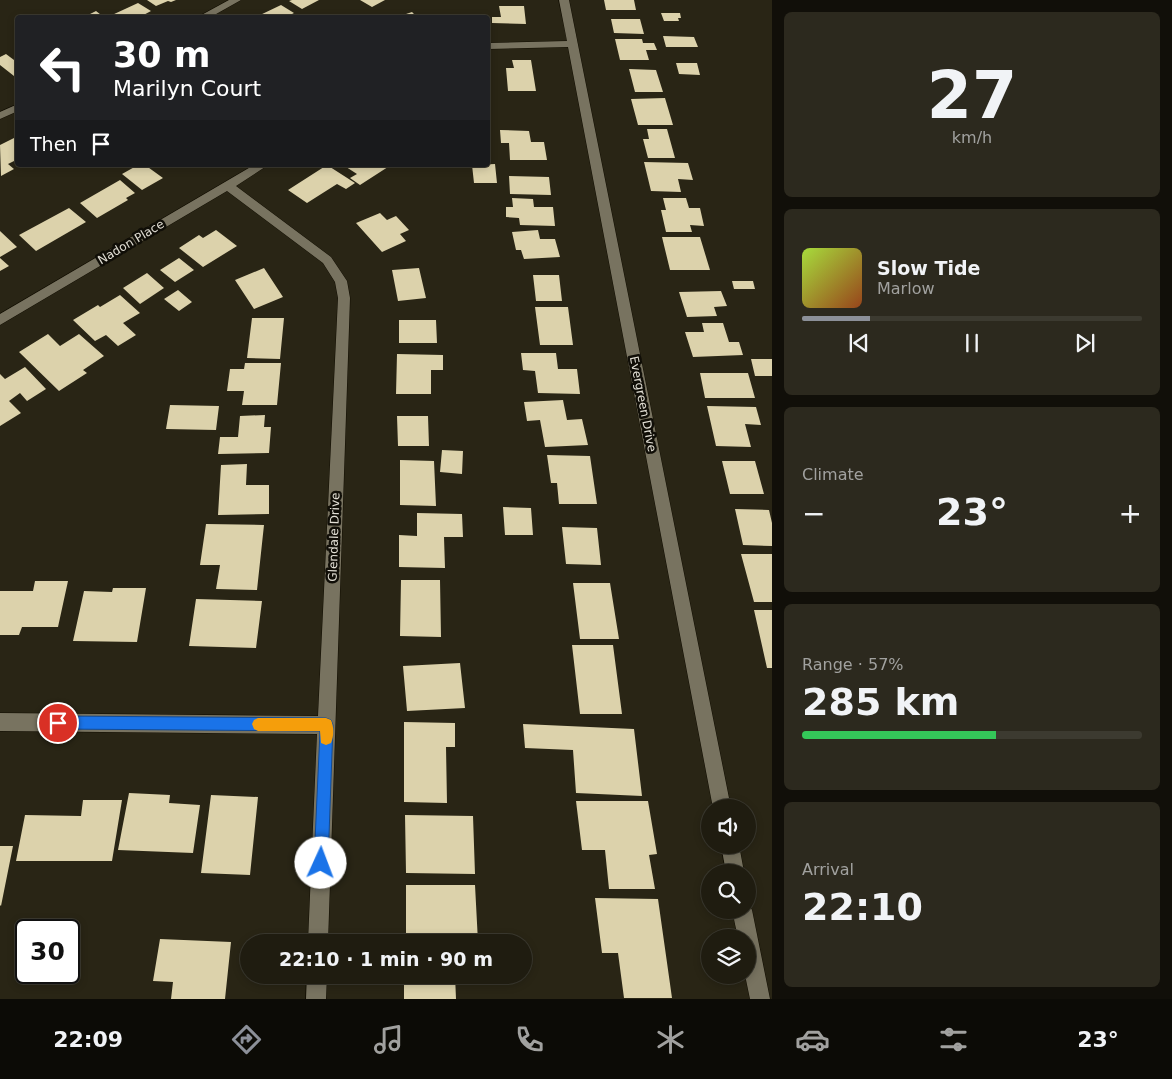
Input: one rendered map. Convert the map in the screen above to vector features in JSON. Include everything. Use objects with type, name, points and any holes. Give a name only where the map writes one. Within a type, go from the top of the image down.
[{"type":"street","points":[[207,15],[236,0]]},
{"type":"street","name":"Evergreen Drive","points":[[564,0],[720,799]]},
{"type":"street","points":[[490,46],[573,44]]},
{"type":"street","points":[[0,116],[15,108]]},
{"type":"street","name":"Nadon Place","points":[[0,320],[258,167]]},
{"type":"street","name":"Glendale Drive","points":[[227,185],[327,260],[341,281],[344,298],[318,934]]},
{"type":"street","points":[[0,722],[326,725]]},
{"type":"street","points":[[744,919],[760,999]]},
{"type":"street","points":[[316,999],[317,984]]},
{"type":"building","points":[[147,0],[176,0],[156,6]]},
{"type":"building","points":[[319,0],[302,9],[289,1]]},
{"type":"building","points":[[360,0],[385,0],[372,7]]},
{"type":"building","points":[[604,0],[634,0],[636,10],[606,10]]},
{"type":"building","points":[[138,3],[151,11],[144,15],[112,15]]},
{"type":"building","points":[[281,5],[294,13],[290,15],[260,15]]},
{"type":"building","points":[[499,6],[524,6],[526,24],[492,23],[492,17],[501,17]]},
{"type":"building","points":[[96,11],[101,15],[88,15]]},
{"type":"building","points":[[412,12],[415,15],[403,15]]},
{"type":"building","points":[[661,13],[680,13],[681,18],[678,18],[679,21],[664,21]]},
{"type":"building","points":[[611,19],[640,19],[644,34],[614,33]]},
{"type":"building","points":[[663,36],[694,37],[698,47],[666,47]]},
{"type":"building","points":[[615,39],[642,39],[643,43],[654,43],[657,50],[646,50],[649,60],[620,60]]},
{"type":"building","points":[[6,54],[15,60],[15,76],[0,65],[0,57]]},
{"type":"building","points":[[512,60],[531,60],[536,91],[508,91],[506,68],[514,68]]},
{"type":"building","points":[[676,63],[697,63],[700,75],[679,74]]},
{"type":"building","points":[[629,69],[656,70],[663,92],[635,92]]},
{"type":"building","points":[[665,98],[673,125],[638,125],[631,99]]},
{"type":"building","points":[[647,129],[667,129],[675,158],[648,158],[643,139],[649,139]]},
{"type":"building","points":[[500,130],[529,131],[531,142],[544,142],[547,160],[510,160],[509,143],[501,143]]},
{"type":"building","points":[[15,138],[15,160],[8,164],[14,169],[1,176],[0,145]]},
{"type":"building","points":[[644,162],[688,163],[693,180],[678,179],[681,192],[651,191]]},
{"type":"building","points":[[490,164],[495,164],[497,183],[474,183],[472,167],[490,167]]},
{"type":"building","points":[[134,167],[148,167],[163,178],[142,190],[122,174]]},
{"type":"building","points":[[324,167],[330,167],[355,183],[346,189],[337,184],[307,203],[288,190]]},
{"type":"building","points":[[346,167],[388,167],[360,185],[350,178],[357,174]]},
{"type":"building","points":[[509,176],[549,177],[551,195],[510,194]]},
{"type":"building","points":[[120,180],[135,193],[126,198],[128,200],[97,218],[80,203]]},
{"type":"building","points":[[512,198],[533,199],[534,207],[553,207],[555,226],[520,225],[519,218],[506,217],[506,207],[513,207]]},
{"type":"building","points":[[663,198],[686,198],[689,208],[700,208],[704,226],[690,225],[692,232],[666,232],[661,210],[666,210]]},
{"type":"building","points":[[69,208],[86,222],[36,251],[19,235]]},
{"type":"building","points":[[380,213],[387,220],[396,216],[409,230],[400,234],[406,241],[382,252],[356,223]]},
{"type":"building","points":[[216,230],[237,246],[203,267],[179,248],[199,235],[203,238]]},
{"type":"building","points":[[538,230],[540,239],[555,239],[560,257],[524,259],[521,250],[516,250],[512,232]]},
{"type":"building","points":[[0,231],[17,247],[0,257]]},
{"type":"building","points":[[662,237],[700,237],[710,270],[670,270]]},
{"type":"building","points":[[0,258],[9,266],[0,271]]},
{"type":"building","points":[[179,258],[194,270],[175,282],[160,270]]},
{"type":"building","points":[[264,268],[283,297],[254,309],[235,280]]},
{"type":"building","points":[[419,268],[426,298],[398,301],[392,270]]},
{"type":"building","points":[[147,273],[164,288],[140,304],[123,288]]},
{"type":"building","points":[[533,275],[559,275],[562,301],[536,301]]},
{"type":"building","points":[[732,281],[753,281],[755,289],[734,289]]},
{"type":"building","points":[[178,290],[192,302],[179,311],[164,299]]},
{"type":"building","points":[[721,291],[727,306],[714,307],[717,316],[687,317],[679,292]]},
{"type":"building","points":[[120,295],[140,313],[123,323],[136,335],[118,346],[106,335],[95,341],[73,320],[98,305],[100,307]]},
{"type":"building","points":[[535,307],[568,307],[573,345],[540,345]]},
{"type":"building","points":[[252,318],[284,318],[280,359],[247,358]]},
{"type":"building","points":[[399,320],[436,320],[437,343],[399,343]]},
{"type":"building","points":[[702,323],[723,323],[729,342],[739,342],[743,355],[693,357],[685,332],[704,332]]},
{"type":"building","points":[[48,334],[60,346],[79,334],[104,356],[83,370],[87,373],[59,391],[19,352]]},
{"type":"building","points":[[521,353],[556,353],[558,369],[577,369],[580,394],[538,393],[535,371],[523,370]]},
{"type":"building","points":[[397,354],[443,355],[443,370],[431,370],[431,394],[396,394]]},
{"type":"building","points":[[751,359],[772,359],[772,376],[755,376]]},
{"type":"building","points":[[245,363],[281,363],[277,405],[242,405],[244,391],[227,391],[230,369],[244,369]]},
{"type":"building","points":[[25,367],[46,389],[27,401],[20,393],[9,401],[21,413],[0,426],[0,374],[5,379]]},
{"type":"building","points":[[700,373],[748,373],[755,398],[705,398]]},
{"type":"building","points":[[563,400],[567,420],[582,419],[588,445],[545,447],[540,420],[527,421],[524,402]]},
{"type":"building","points":[[170,405],[219,406],[216,430],[166,429]]},
{"type":"building","points":[[707,406],[756,407],[761,425],[745,424],[751,447],[716,446]]},
{"type":"building","points":[[265,415],[264,427],[271,427],[269,453],[218,454],[220,437],[238,437],[240,416]]},
{"type":"building","points":[[397,416],[428,416],[429,446],[398,446]]},
{"type":"building","points":[[442,450],[463,451],[462,474],[440,472]]},
{"type":"building","points":[[547,455],[590,456],[597,504],[559,504],[557,483],[551,483]]},
{"type":"building","points":[[400,460],[434,461],[436,506],[400,505]]},
{"type":"building","points":[[722,461],[755,461],[764,494],[730,494]]},
{"type":"building","points":[[247,464],[246,485],[269,485],[269,514],[218,515],[221,465]]},
{"type":"building","points":[[503,507],[531,508],[533,535],[505,535]]},
{"type":"building","points":[[735,509],[769,510],[772,523],[772,546],[743,545]]},
{"type":"building","points":[[417,513],[462,514],[463,537],[444,537],[445,568],[399,567],[399,535],[417,536]]},
{"type":"building","points":[[206,524],[264,525],[257,590],[216,589],[220,565],[200,565]]},
{"type":"building","points":[[562,527],[597,528],[601,565],[566,564]]},
{"type":"building","points":[[741,554],[772,554],[772,602],[754,602]]},
{"type":"building","points":[[401,580],[440,580],[441,637],[400,636]]},
{"type":"building","points":[[35,581],[68,581],[58,627],[22,627],[19,635],[0,635],[0,591],[33,591]]},
{"type":"building","points":[[573,583],[610,583],[619,639],[580,639]]},
{"type":"building","points":[[113,588],[146,588],[137,642],[73,641],[84,591],[112,592]]},
{"type":"building","points":[[196,599],[262,601],[256,648],[189,646]]},
{"type":"building","points":[[754,610],[772,610],[772,668],[767,668]]},
{"type":"building","points":[[572,645],[613,645],[622,714],[580,714]]},
{"type":"building","points":[[460,663],[465,708],[407,711],[403,666]]},
{"type":"building","points":[[404,722],[455,723],[455,747],[446,747],[447,803],[404,802]]},
{"type":"building","points":[[523,724],[634,729],[642,796],[576,793],[573,750],[525,748]]},
{"type":"building","points":[[129,793],[170,795],[169,803],[200,805],[193,853],[118,850]]},
{"type":"building","points":[[211,795],[258,797],[250,875],[201,873]]},
{"type":"building","points":[[83,800],[122,800],[112,861],[16,861],[25,815],[81,816]]},
{"type":"building","points":[[576,801],[648,801],[657,854],[649,855],[655,889],[609,889],[605,850],[582,850]]},
{"type":"building","points":[[405,815],[473,816],[475,874],[406,873]]},
{"type":"building","points":[[0,846],[13,846],[1,906],[0,905]]},
{"type":"building","points":[[406,885],[475,885],[478,934],[406,934]]},
{"type":"building","points":[[595,898],[658,899],[672,998],[624,998],[618,953],[602,953]]},
{"type":"building","points":[[160,939],[231,942],[225,999],[171,999],[173,982],[153,981]]},
{"type":"building","points":[[404,984],[455,984],[456,999],[404,999]]},
{"type":"slow traffic","points":[[258,724],[326,725],[326,738]]},
{"type":"route","points":[[58,723],[326,725],[321,863]]}]
